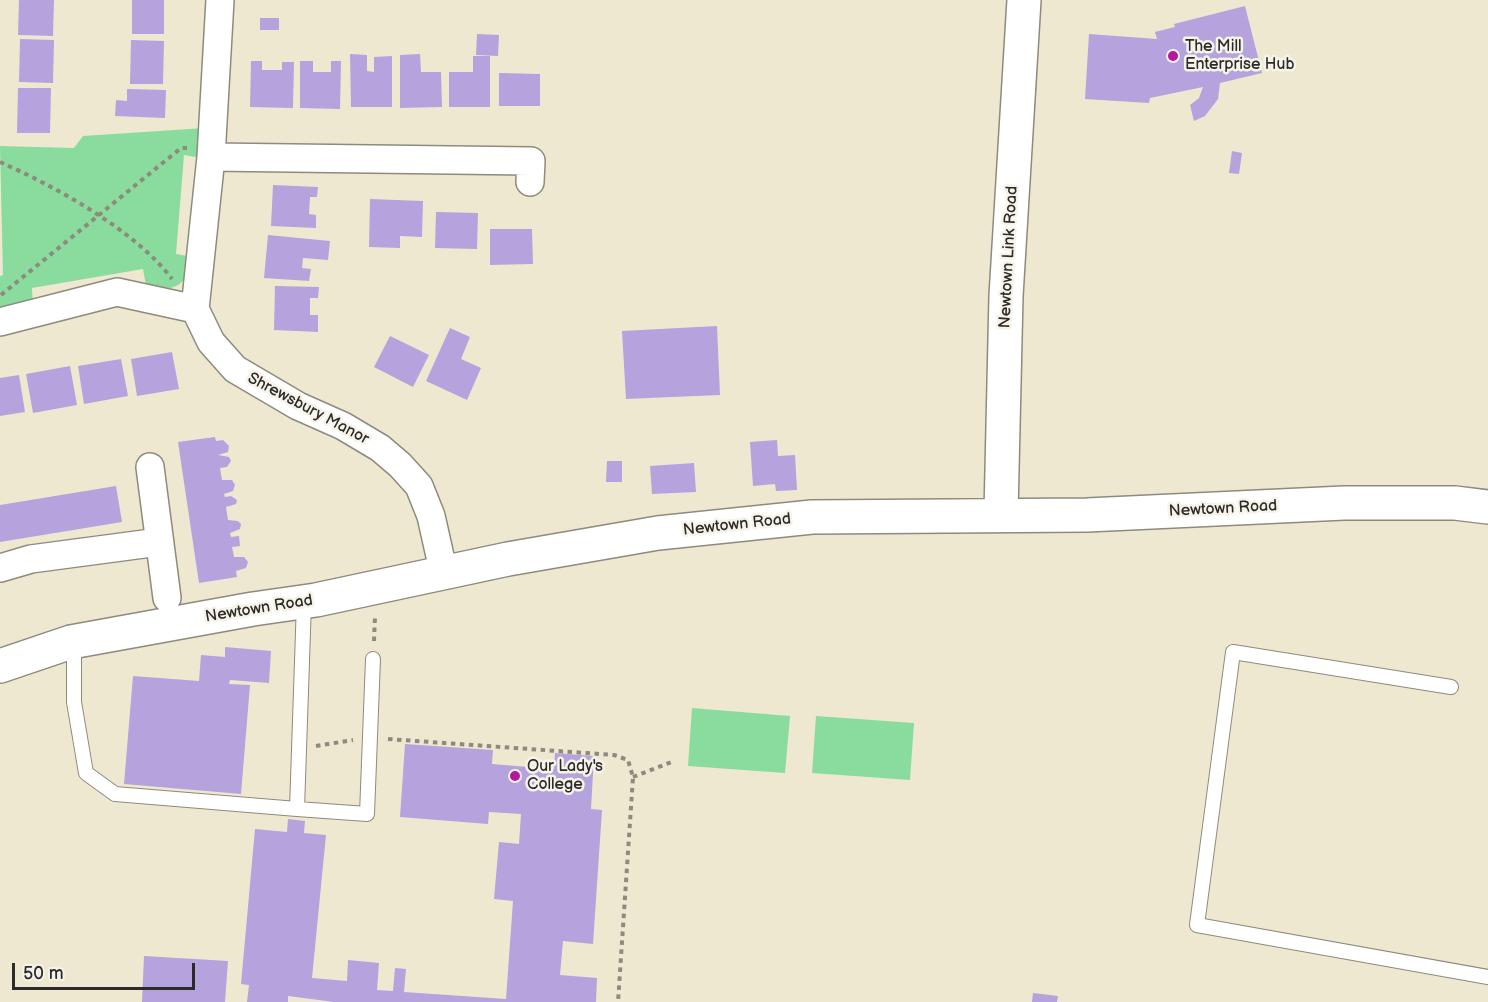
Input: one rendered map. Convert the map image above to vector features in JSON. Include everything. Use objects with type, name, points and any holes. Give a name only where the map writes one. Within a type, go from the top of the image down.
[{"type":"street","points":[[0,322],[117,292],[195,309],[211,153],[220,0]]},
{"type":"street","name":"Newtown Link Road","points":[[1002,513],[1006,296],[1024,0]]},
{"type":"street","points":[[211,153],[531,160],[530,182]]},
{"type":"street","name":"Shrewsbury Manor","points":[[195,309],[211,342],[235,369],[298,406],[343,426],[380,448],[400,465],[419,486],[431,516],[444,574]]},
{"type":"street","points":[[150,467],[167,598]]},
{"type":"street","name":"Newtown Road","points":[[0,666],[71,642],[304,602],[508,559],[669,532],[812,517],[1002,513],[1087,515],[1344,503],[1455,503],[1488,507]]},
{"type":"street","points":[[0,568],[31,559],[159,542]]},
{"type":"lane","points":[[297,809],[304,602]]},
{"type":"lane","points":[[71,642],[75,655],[74,702],[86,773],[115,794],[367,814],[373,659]]},
{"type":"lane","points":[[1451,687],[1233,652],[1197,925],[1488,976]]},
{"type":"path","points":[[0,295],[181,148],[211,153]]},
{"type":"path","points":[[0,162],[99,214],[163,267],[195,309]]},
{"type":"path","points":[[373,659],[376,588]]},
{"type":"path","points":[[298,748],[370,737],[614,755],[628,760],[633,777],[618,1002]]},
{"type":"path","points":[[633,777],[674,761]]},
{"type":"green space","points":[[205,128],[201,158],[184,155],[176,254],[192,257],[183,281],[172,288],[147,291],[143,269],[32,288],[33,306],[0,309],[0,276],[3,275],[0,146],[74,148],[83,136]]},
{"type":"green space","points":[[692,708],[790,716],[785,773],[688,766]]},
{"type":"green space","points":[[816,716],[914,723],[910,780],[812,773]]},
{"type":"building","points":[[19,0],[54,0],[53,36],[18,35]]},
{"type":"building","points":[[132,0],[164,0],[164,34],[132,34]]},
{"type":"building","name":"The Mill Enterprise Hub","points":[[1245,6],[1262,73],[1220,83],[1218,99],[1205,116],[1194,121],[1190,105],[1199,98],[1203,87],[1150,98],[1149,103],[1085,99],[1089,34],[1157,39],[1155,32],[1175,27],[1174,24]]},
{"type":"building","points":[[260,18],[279,18],[279,30],[260,30]]},
{"type":"building","points":[[477,34],[499,35],[498,56],[476,55]]},
{"type":"building","points":[[20,39],[54,40],[53,83],[19,82]]},
{"type":"building","points":[[131,40],[164,41],[163,84],[130,84]]},
{"type":"building","points":[[350,54],[367,55],[367,71],[374,72],[374,57],[392,56],[392,107],[351,107]]},
{"type":"building","points":[[420,54],[421,72],[441,72],[442,107],[400,108],[400,55]]},
{"type":"building","points":[[473,56],[490,56],[490,107],[449,107],[449,72],[473,72]]},
{"type":"building","points":[[251,61],[262,61],[262,70],[282,70],[282,62],[294,62],[293,108],[250,107]]},
{"type":"building","points":[[300,61],[313,61],[313,72],[331,72],[331,61],[341,61],[340,109],[300,108]]},
{"type":"building","points":[[499,73],[540,74],[540,106],[499,106]]},
{"type":"building","points":[[18,88],[51,88],[50,133],[17,133]]},
{"type":"building","points":[[127,89],[166,90],[165,118],[115,116],[116,100],[127,101]]},
{"type":"building","points":[[1232,151],[1242,153],[1239,174],[1229,173]]},
{"type":"building","points":[[273,185],[318,187],[317,197],[310,197],[309,214],[316,215],[316,228],[271,226]]},
{"type":"building","points":[[370,199],[423,201],[422,237],[400,236],[400,248],[369,247]]},
{"type":"building","points":[[436,212],[478,213],[477,249],[435,248]]},
{"type":"building","points":[[490,229],[532,229],[533,264],[490,265]]},
{"type":"building","points":[[268,235],[330,241],[328,260],[303,258],[302,268],[311,269],[309,281],[264,278]]},
{"type":"building","points":[[275,286],[319,287],[318,298],[310,298],[310,315],[318,315],[318,332],[274,330]]},
{"type":"building","points":[[717,326],[720,395],[626,399],[622,331]]},
{"type":"building","points":[[450,328],[470,337],[461,359],[481,368],[467,400],[426,381]]},
{"type":"building","points":[[390,336],[429,355],[413,387],[374,367]]},
{"type":"building","points":[[172,352],[179,389],[137,396],[131,359]]},
{"type":"building","points":[[121,359],[128,396],[84,404],[78,366]]},
{"type":"building","points":[[70,366],[77,405],[33,413],[26,374]]},
{"type":"building","points":[[19,375],[25,412],[0,416],[0,378]]},
{"type":"building","points":[[215,437],[216,441],[223,440],[229,446],[228,452],[218,455],[229,457],[231,461],[227,467],[220,468],[222,480],[232,480],[235,485],[233,491],[224,494],[225,497],[231,496],[237,500],[236,504],[226,507],[228,520],[238,521],[241,524],[240,529],[230,533],[231,537],[239,536],[240,546],[232,547],[234,557],[244,557],[248,562],[246,568],[236,571],[237,577],[199,583],[178,442]]},
{"type":"building","points":[[777,440],[778,456],[795,455],[797,490],[776,491],[775,484],[753,486],[750,442]]},
{"type":"building","points":[[607,461],[622,461],[622,482],[606,482]]},
{"type":"building","points":[[694,463],[696,492],[652,494],[650,466]]},
{"type":"building","points":[[116,486],[122,522],[0,542],[0,505]]},
{"type":"building","points":[[225,647],[271,651],[269,683],[230,680],[229,684],[250,685],[241,794],[124,784],[133,676],[199,681],[201,655],[225,657]]},
{"type":"building","points":[[405,744],[493,750],[492,764],[554,769],[555,753],[594,756],[591,809],[602,810],[593,944],[563,941],[560,975],[597,978],[596,1002],[334,1002],[288,996],[288,1002],[247,1002],[249,985],[241,984],[255,829],[287,832],[288,819],[305,821],[304,833],[326,835],[312,978],[347,981],[348,960],[379,963],[377,990],[393,991],[395,968],[406,969],[404,992],[506,999],[513,901],[494,899],[499,842],[519,844],[521,814],[489,812],[488,824],[400,817]]},
{"type":"building","points":[[144,956],[228,961],[225,1002],[142,1002]]},
{"type":"building","points":[[1033,993],[1058,996],[1057,1002],[1032,1002]]},
{"type":"place","name":"The Mill Enterprise Hub","points":[[1173,56]]},
{"type":"place","name":"Our Lady's College","points":[[515,776]]}]
